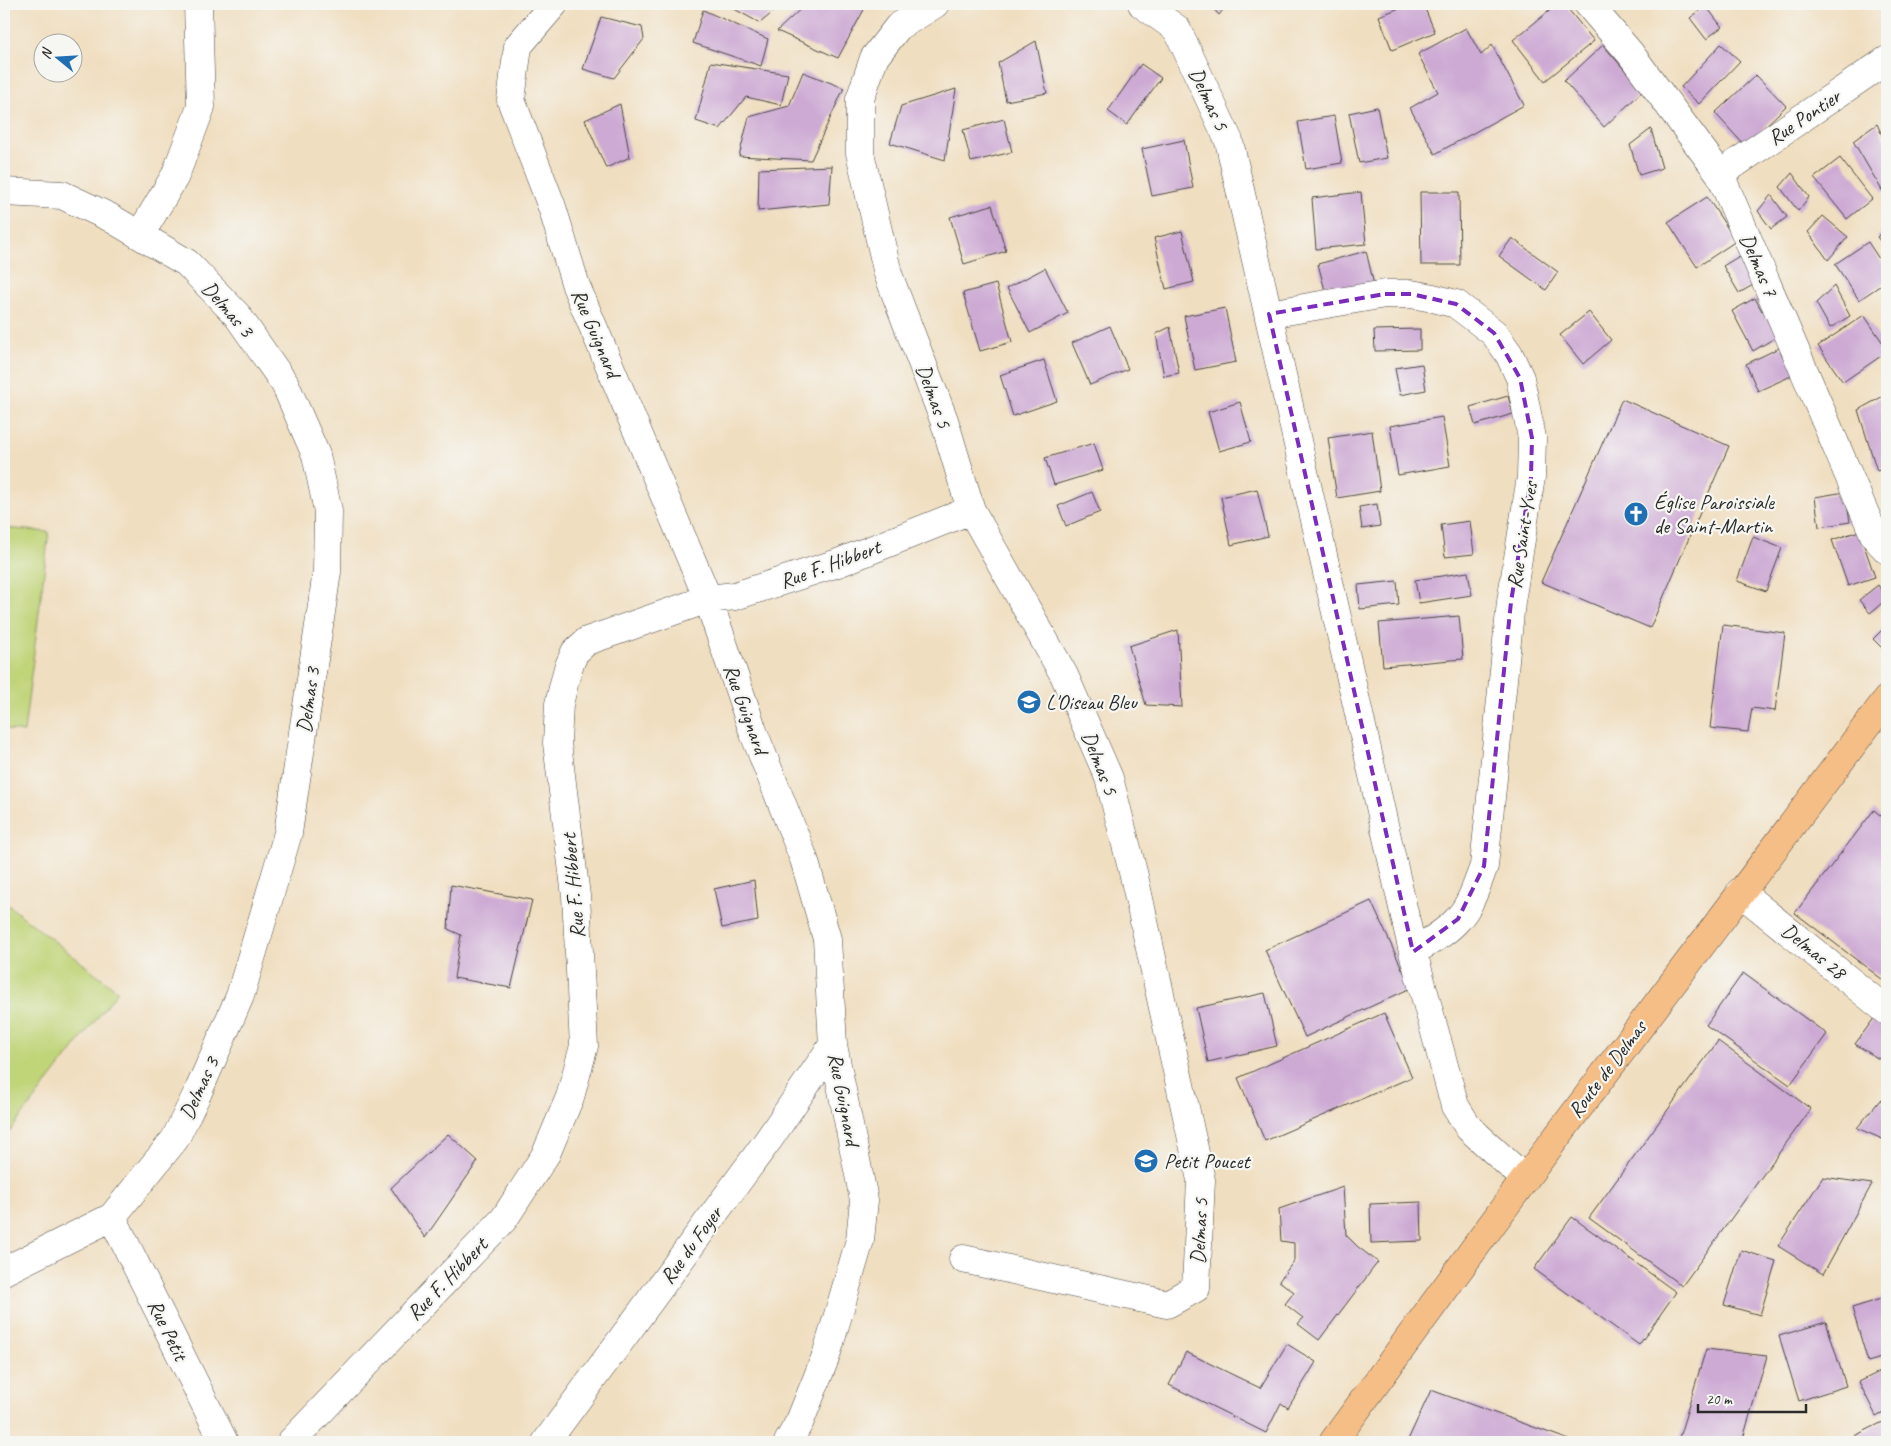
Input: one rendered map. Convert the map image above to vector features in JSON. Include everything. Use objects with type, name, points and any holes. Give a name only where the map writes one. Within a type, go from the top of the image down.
[{"type":"main road","name":"Route de Delmas","points":[[1333,1442],[1525,1179],[1887,699]]},
{"type":"street","points":[[140,235],[175,176],[202,107],[198,4]]},
{"type":"street","name":"Rue Guignard","points":[[554,4],[518,46],[511,100],[552,207],[576,286],[708,599],[753,731],[804,859],[827,939],[833,1045],[864,1200],[860,1240],[826,1356],[800,1421],[788,1442]]},
{"type":"street","name":"Delmas 5","points":[[935,4],[898,27],[874,58],[860,99],[860,153],[888,274],[944,420],[971,510],[1064,675],[1109,778],[1134,876],[1201,1180],[1196,1288],[1167,1304],[963,1259]]},
{"type":"street","name":"Delmas 5","points":[[1142,4],[1177,29],[1229,141],[1413,952],[1454,1106],[1469,1128],[1525,1179]]},
{"type":"street","name":"Delmas 7","points":[[1588,4],[1630,53],[1720,174],[1875,536],[1887,550]]},
{"type":"street","name":"Rue Pontier","points":[[1720,174],[1887,60]]},
{"type":"street","name":"Delmas 3","points":[[4,192],[62,195],[110,217],[187,263],[237,315],[285,384],[316,454],[328,511],[327,572],[288,833],[240,996],[175,1139],[112,1217],[4,1271]]},
{"type":"street","name":"Rue Saint-Yves","points":[[1269,314],[1385,294],[1411,294],[1434,298],[1456,304],[1494,333],[1509,354],[1520,378],[1532,438],[1531,477],[1511,602],[1484,866],[1471,898],[1458,919],[1441,934],[1413,952]]},
{"type":"street","name":"Rue F. Hibbert","points":[[290,1442],[504,1219],[546,1154],[570,1096],[584,1046],[576,896],[557,743],[558,704],[568,668],[575,652],[587,641],[708,599],[735,596],[838,563],[971,510]]},
{"type":"street","name":"Delmas 28","points":[[1740,892],[1887,1011]]},
{"type":"street","name":"Rue du Foyer","points":[[546,1442],[769,1138],[833,1045]]},
{"type":"street","name":"Rue Petit","points":[[112,1217],[224,1442]]},
{"type":"highlighted area","points":[[1385,294],[1411,294],[1456,304],[1494,333],[1520,378],[1532,438],[1531,477],[1511,602],[1484,866],[1458,919],[1413,952],[1269,314]]},
{"type":"green space","points":[[4,528],[49,532],[24,732],[4,729]]},
{"type":"green space","points":[[4,902],[118,991],[4,1139]]},
{"type":"building","points":[[725,4],[783,4],[760,23]]},
{"type":"building","points":[[806,4],[867,4],[838,58],[777,31]]},
{"type":"building","points":[[1209,4],[1227,4],[1219,15]]},
{"type":"building","points":[[1410,4],[1423,4],[1435,32],[1392,50],[1379,16]]},
{"type":"building","points":[[1558,4],[1564,4],[1594,41],[1545,81],[1513,40]]},
{"type":"building","points":[[1706,6],[1722,27],[1706,39],[1690,18]]},
{"type":"building","points":[[703,10],[768,39],[761,66],[693,43]]},
{"type":"building","points":[[601,17],[642,27],[644,39],[614,78],[583,69]]},
{"type":"building","points":[[1466,28],[1481,55],[1492,45],[1524,105],[1435,154],[1410,108],[1438,92],[1418,54]]},
{"type":"building","points":[[1036,41],[1047,93],[1006,101],[998,63]]},
{"type":"building","points":[[1721,44],[1740,61],[1699,104],[1681,87]]},
{"type":"building","points":[[1603,45],[1643,91],[1604,127],[1564,81]]},
{"type":"building","points":[[711,62],[788,74],[781,105],[746,97],[720,129],[696,121]]},
{"type":"building","points":[[1141,64],[1161,78],[1127,125],[1108,111]]},
{"type":"building","points":[[803,72],[844,88],[811,160],[739,156],[749,117],[789,106]]},
{"type":"building","points":[[1756,75],[1786,106],[1745,146],[1715,113]]},
{"type":"building","points":[[956,89],[945,160],[890,143],[901,106]]},
{"type":"building","points":[[620,104],[630,157],[606,168],[585,120]]},
{"type":"building","points":[[1377,107],[1387,158],[1359,163],[1349,113]]},
{"type":"building","points":[[1334,116],[1342,163],[1306,169],[1298,122]]},
{"type":"building","points":[[1004,119],[1012,152],[971,162],[963,130]]},
{"type":"building","points":[[1877,124],[1887,146],[1887,188],[1883,192],[1853,141]]},
{"type":"building","points":[[1651,129],[1662,168],[1639,175],[1630,145]]},
{"type":"building","points":[[1184,140],[1193,188],[1152,196],[1142,149]]},
{"type":"building","points":[[1840,158],[1872,199],[1847,219],[1814,178]]},
{"type":"building","points":[[832,166],[829,204],[758,211],[759,169]]},
{"type":"building","points":[[1792,173],[1809,197],[1798,211],[1780,187]]},
{"type":"building","points":[[1361,192],[1366,244],[1316,249],[1312,198]]},
{"type":"building","points":[[1420,192],[1459,192],[1460,265],[1421,265]]},
{"type":"building","points":[[1771,195],[1787,217],[1771,229],[1758,211]]},
{"type":"building","points":[[1707,197],[1736,241],[1697,267],[1668,222]]},
{"type":"building","points":[[992,205],[1006,251],[964,264],[950,217]]},
{"type":"building","points":[[1823,216],[1848,237],[1828,260],[1808,232]]},
{"type":"building","points":[[1887,229],[1887,249],[1877,237]]},
{"type":"building","points":[[1182,231],[1194,282],[1166,289],[1154,238]]},
{"type":"building","points":[[1512,238],[1558,272],[1546,290],[1499,256]]},
{"type":"building","points":[[1868,242],[1887,271],[1887,281],[1859,300],[1835,264]]},
{"type":"building","points":[[1366,251],[1376,293],[1329,305],[1318,264]]},
{"type":"building","points":[[1746,252],[1762,280],[1739,293],[1723,266]]},
{"type":"building","points":[[1045,268],[1068,313],[1030,333],[1007,288]]},
{"type":"building","points":[[996,284],[1012,342],[980,351],[963,293]]},
{"type":"building","points":[[1834,286],[1850,316],[1830,328],[1816,303]]},
{"type":"building","points":[[1755,298],[1762,311],[1776,303],[1790,329],[1753,351],[1732,311]]},
{"type":"building","points":[[1225,308],[1236,362],[1195,370],[1184,316]]},
{"type":"building","points":[[1589,312],[1611,340],[1583,364],[1560,335]]},
{"type":"building","points":[[1864,315],[1887,349],[1887,352],[1843,382],[1818,346]]},
{"type":"building","points":[[1110,326],[1128,369],[1090,385],[1072,343]]},
{"type":"building","points":[[1170,327],[1179,373],[1164,376],[1156,334]]},
{"type":"building","points":[[1420,329],[1420,350],[1375,351],[1374,330]]},
{"type":"building","points":[[1787,344],[1800,372],[1758,391],[1746,364]]},
{"type":"building","points":[[1044,360],[1057,401],[1013,416],[1000,375]]},
{"type":"building","points":[[1422,364],[1426,390],[1400,395],[1395,368]]},
{"type":"building","points":[[1887,394],[1887,468],[1877,471],[1858,410]]},
{"type":"building","points":[[1508,396],[1513,414],[1475,425],[1470,407]]},
{"type":"building","name":"Église Paroissiale de Saint-Martin","points":[[1622,399],[1729,446],[1650,628],[1541,582]]},
{"type":"building","points":[[1240,402],[1251,442],[1219,451],[1208,412]]},
{"type":"building","points":[[1442,417],[1450,466],[1398,475],[1390,426]]},
{"type":"building","points":[[1372,431],[1380,491],[1337,498],[1328,438]]},
{"type":"building","points":[[1094,443],[1103,470],[1054,485],[1045,458]]},
{"type":"building","points":[[1257,489],[1268,536],[1231,545],[1221,497]]},
{"type":"building","points":[[1092,492],[1100,512],[1066,526],[1058,506]]},
{"type":"building","points":[[1845,492],[1850,522],[1819,527],[1815,497]]},
{"type":"building","points":[[1377,504],[1380,526],[1362,529],[1359,507]]},
{"type":"building","points":[[1470,521],[1474,554],[1445,557],[1441,525]]},
{"type":"building","points":[[1859,531],[1875,577],[1848,586],[1832,540]]},
{"type":"building","points":[[1753,537],[1782,548],[1766,591],[1737,581]]},
{"type":"building","points":[[1468,572],[1472,595],[1419,603],[1415,580]]},
{"type":"building","points":[[1397,581],[1399,605],[1360,609],[1358,585]]},
{"type":"building","points":[[1878,585],[1887,599],[1870,613],[1859,600]]},
{"type":"building","points":[[1459,616],[1463,659],[1383,666],[1379,623]]},
{"type":"building","points":[[1723,625],[1785,633],[1775,711],[1752,708],[1748,732],[1710,728]]},
{"type":"building","points":[[1887,625],[1887,651],[1886,652],[1873,639]]},
{"type":"building","points":[[1178,630],[1182,707],[1146,705],[1129,646]]},
{"type":"building","points":[[1874,810],[1887,821],[1887,983],[1795,913]]},
{"type":"building","points":[[754,880],[758,921],[722,928],[714,889]]},
{"type":"building","points":[[451,885],[532,900],[511,988],[454,978],[461,935],[448,929]]},
{"type":"building","points":[[1371,901],[1411,988],[1305,1037],[1265,950]]},
{"type":"building","points":[[1743,973],[1827,1034],[1790,1085],[1706,1025]]},
{"type":"building","points":[[1265,993],[1277,1046],[1208,1062],[1196,1008]]},
{"type":"building","points":[[1884,1005],[1887,1008],[1887,1050],[1879,1059],[1855,1044]]},
{"type":"building","points":[[1384,1013],[1412,1077],[1265,1141],[1238,1078]]},
{"type":"building","points":[[1718,1041],[1811,1109],[1682,1286],[1589,1218]]},
{"type":"building","points":[[1880,1100],[1887,1103],[1887,1141],[1857,1128]]},
{"type":"building","points":[[448,1134],[478,1161],[425,1238],[391,1188]]},
{"type":"building","points":[[1823,1177],[1872,1184],[1823,1274],[1778,1246]]},
{"type":"building","points":[[1343,1187],[1346,1235],[1378,1262],[1319,1340],[1298,1324],[1303,1318],[1285,1304],[1294,1292],[1279,1281],[1294,1261],[1294,1243],[1281,1241],[1279,1209]]},
{"type":"building","points":[[1421,1202],[1422,1241],[1371,1243],[1370,1204]]},
{"type":"building","points":[[1572,1217],[1676,1292],[1639,1345],[1534,1269]]},
{"type":"building","points":[[1741,1250],[1776,1261],[1760,1315],[1724,1305]]},
{"type":"building","points":[[1887,1297],[1887,1356],[1868,1362],[1852,1308]]},
{"type":"building","points":[[1826,1322],[1846,1386],[1799,1401],[1779,1336]]},
{"type":"building","points":[[1287,1344],[1316,1362],[1288,1408],[1281,1403],[1266,1433],[1169,1385],[1186,1352],[1260,1388]]},
{"type":"building","points":[[1706,1349],[1767,1356],[1742,1442],[1678,1441]]},
{"type":"building","points":[[1887,1368],[1887,1410],[1876,1416],[1859,1382]]},
{"type":"building","points":[[1431,1390],[1575,1442],[1407,1442]]},
{"type":"building","points":[[1887,1420],[1887,1442],[1842,1442]]},
{"type":"place","name":"Église Paroissiale de Saint-Martin","points":[[1636,514]]},
{"type":"place","name":"L'Oiseau Bleu","points":[[1029,702]]},
{"type":"place","name":"Petit Poucet","points":[[1146,1161]]}]
